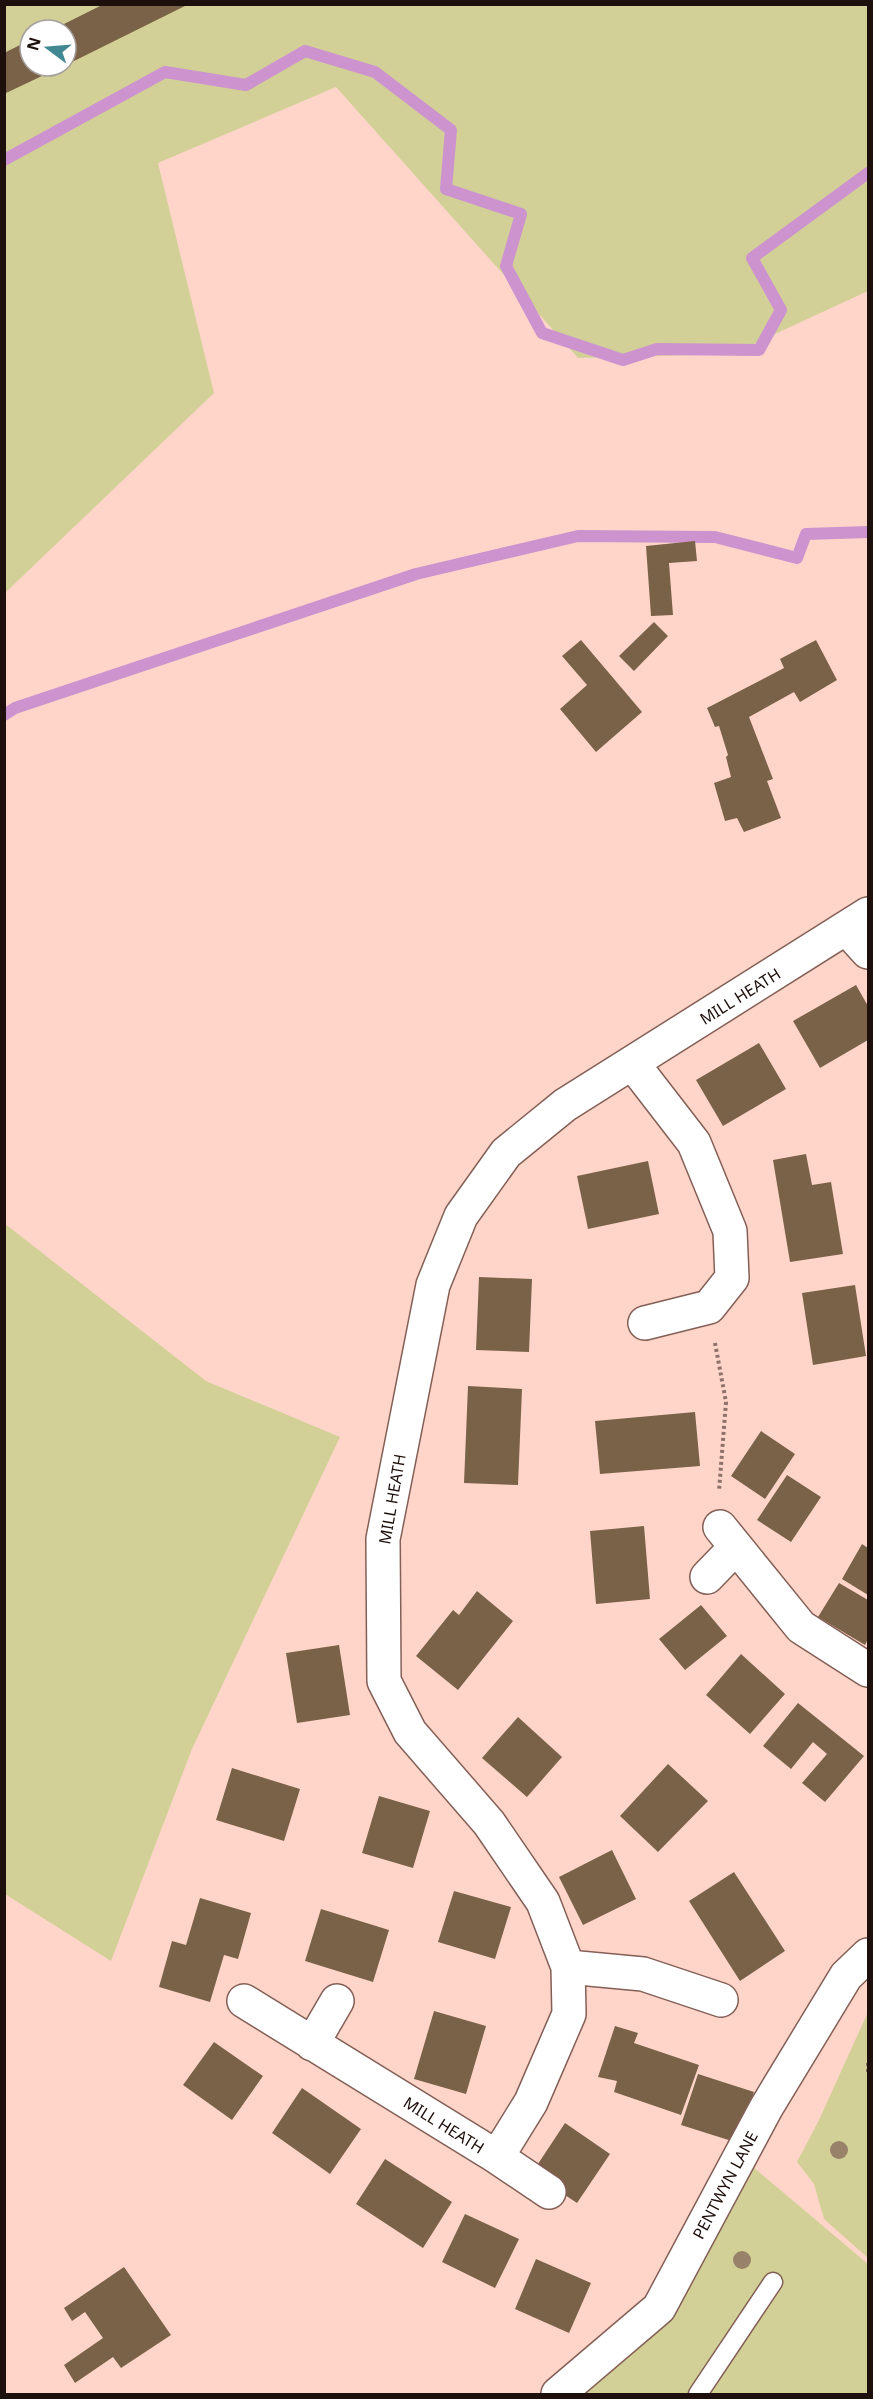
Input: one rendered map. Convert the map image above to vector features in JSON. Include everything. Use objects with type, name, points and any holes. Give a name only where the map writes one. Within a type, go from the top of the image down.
[{"type":"street","name":"MILL HEATH","points":[[244,2001],[497,2157],[531,2102],[569,2014],[568,1966],[543,1902],[489,1823],[410,1732],[384,1681],[383,1539],[433,1285],[461,1216],[506,1153],[565,1105],[861,932]]},
{"type":"street","points":[[633,1064],[694,1143],[729,1231],[732,1278],[709,1307],[645,1323]]},
{"type":"street","points":[[707,1577],[728,1537],[801,1627],[868,1670]]},
{"type":"street","name":"PENTWYN LANE","points":[[558,2394],[659,2308],[766,2108],[846,1976],[868,1954]]},
{"type":"street","points":[[568,1966],[644,1974],[721,2000]]},
{"type":"street","points":[[312,2044],[337,2001]]},
{"type":"street","points":[[497,2157],[549,2192]]},
{"type":"lane","points":[[698,2394],[772,2282]]},
{"type":"path","points":[[709,1307],[726,1402],[718,1499],[728,1537]]},
{"type":"path","points":[[868,2063],[868,2073]]},
{"type":"shaded area","points":[[5,5],[868,5],[868,291],[732,354],[578,358],[336,87],[158,163],[214,393],[5,593]]},
{"type":"shaded area","points":[[4,1223],[206,1381],[340,1437],[192,1749],[111,1961],[5,1894]]},
{"type":"shaded area","points":[[868,2012],[868,2258],[824,2219],[814,2184],[797,2162],[819,2120]]},
{"type":"shaded area","points":[[740,2156],[868,2264],[868,2394],[558,2394],[659,2308]]},
{"type":"building","points":[[104,4],[189,4],[78,59],[78,18],[76,18]]},
{"type":"building","points":[[18,46],[18,78],[38,78],[4,94],[4,53]]},
{"type":"building","points":[[695,541],[697,561],[669,563],[673,615],[651,616],[646,546]]},
{"type":"building","points":[[654,622],[668,636],[634,671],[619,656]]},
{"type":"building","points":[[581,640],[642,712],[596,752],[560,709],[587,685],[562,656]]},
{"type":"building","points":[[816,640],[837,680],[800,702],[794,692],[749,717],[773,779],[767,781],[781,818],[744,832],[737,818],[725,821],[714,783],[731,777],[726,757],[728,755],[719,726],[715,727],[707,708],[784,668],[780,659]]},
{"type":"building","points":[[856,985],[868,1006],[868,1040],[820,1068],[793,1021]]},
{"type":"building","points":[[759,1043],[786,1089],[723,1126],[696,1080]]},
{"type":"building","points":[[806,1154],[812,1185],[831,1182],[843,1254],[790,1262],[773,1160]]},
{"type":"building","points":[[648,1161],[659,1214],[588,1229],[577,1176]]},
{"type":"building","points":[[479,1277],[532,1279],[529,1352],[476,1350]]},
{"type":"building","points":[[855,1285],[866,1356],[813,1365],[802,1293]]},
{"type":"building","points":[[468,1386],[522,1389],[518,1485],[464,1483]]},
{"type":"building","points":[[695,1412],[700,1466],[600,1474],[595,1421]]},
{"type":"building","points":[[761,1431],[795,1454],[765,1499],[731,1476]]},
{"type":"building","points":[[787,1475],[821,1497],[791,1542],[757,1520]]},
{"type":"building","points":[[644,1526],[650,1599],[596,1604],[590,1531]]},
{"type":"building","points":[[862,1544],[868,1548],[868,1595],[842,1579]]},
{"type":"building","points":[[839,1583],[868,1600],[868,1639],[865,1645],[818,1617]]},
{"type":"building","points":[[477,1591],[513,1621],[458,1690],[416,1656],[453,1610],[459,1615]]},
{"type":"building","points":[[701,1605],[727,1636],[685,1670],[659,1639]]},
{"type":"building","points":[[339,1645],[350,1715],[297,1723],[286,1653]]},
{"type":"building","points":[[741,1654],[785,1694],[750,1734],[706,1695]]},
{"type":"building","points":[[798,1703],[864,1756],[825,1802],[802,1783],[827,1754],[813,1742],[791,1769],[763,1746]]},
{"type":"building","points":[[518,1717],[562,1757],[527,1797],[482,1758]]},
{"type":"building","points":[[668,1764],[708,1801],[658,1852],[620,1816]]},
{"type":"building","points":[[232,1768],[300,1789],[284,1841],[216,1820]]},
{"type":"building","points":[[379,1796],[430,1811],[413,1868],[362,1853]]},
{"type":"building","points":[[612,1850],[636,1899],[583,1925],[559,1877]]},
{"type":"building","points":[[734,1872],[785,1951],[740,1981],[689,1901]]},
{"type":"building","points":[[454,1891],[511,1907],[495,1959],[438,1942]]},
{"type":"building","points":[[200,1898],[251,1913],[238,1959],[224,1955],[210,2002],[159,1987],[172,1941],[186,1945]]},
{"type":"building","points":[[321,1909],[389,1930],[373,1982],[305,1961]]},
{"type":"building","points":[[434,2011],[486,2026],[466,2094],[414,2079]]},
{"type":"building","points":[[615,2026],[638,2033],[634,2043],[699,2065],[681,2115],[614,2092],[617,2081],[598,2077]]},
{"type":"building","points":[[214,2042],[263,2076],[232,2120],[183,2085]]},
{"type":"building","points":[[698,2074],[754,2092],[738,2143],[681,2125]]},
{"type":"building","points":[[302,2088],[361,2129],[330,2174],[272,2133]]},
{"type":"building","points":[[565,2123],[610,2154],[577,2203],[532,2173]]},
{"type":"building","points":[[385,2159],[452,2202],[423,2248],[356,2204]]},
{"type":"building","points":[[465,2214],[519,2239],[495,2288],[442,2262]]},
{"type":"building","points":[[536,2259],[591,2283],[569,2333],[515,2309]]},
{"type":"building","points":[[124,2267],[171,2335],[121,2368],[113,2357],[75,2383],[64,2365],[103,2338],[85,2312],[72,2321],[64,2308]]},
{"type":"waterway","points":[[4,160],[165,72],[246,85],[305,51],[375,72],[451,130],[446,189],[521,214],[506,266],[542,333],[623,360],[657,349],[759,350],[781,310],[752,258],[868,173]]},
{"type":"waterway","points":[[4,715],[15,708],[416,574],[578,536],[715,537],[797,558],[806,534],[868,532]]}]
